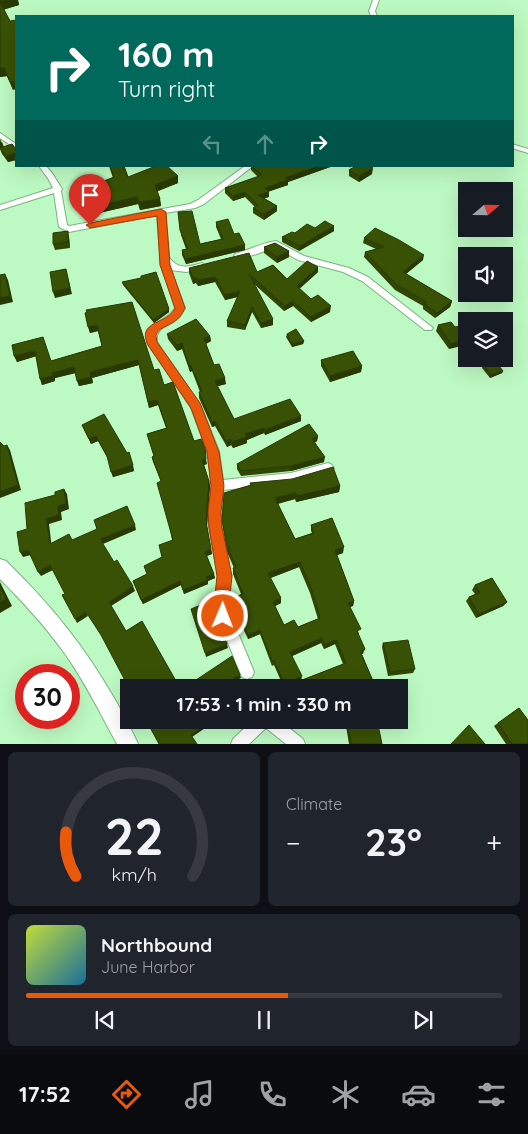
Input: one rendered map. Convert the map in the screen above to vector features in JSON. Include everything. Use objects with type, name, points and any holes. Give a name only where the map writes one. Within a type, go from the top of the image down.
[{"type":"street","points":[[374,15],[372,11],[376,0]]},
{"type":"street","points":[[0,135],[15,146]]},
{"type":"street","points":[[514,147],[528,151]]},
{"type":"street","points":[[43,167],[53,177],[58,189],[60,218],[65,228],[79,228],[201,202],[249,167]]},
{"type":"street","points":[[0,208],[58,189]]},
{"type":"street","points":[[161,212],[166,272],[180,308],[172,320],[156,326],[152,331],[152,343],[188,392],[199,414],[213,452],[218,486],[215,512],[224,576],[222,611],[247,672]]},
{"type":"street","points":[[225,260],[276,244],[302,258],[355,274],[428,328]]},
{"type":"street","points":[[164,257],[167,263],[176,269],[183,270],[208,264]]},
{"type":"street","points":[[218,486],[291,478],[328,468]]},
{"type":"street","points":[[0,567],[31,597],[61,633],[90,675],[128,744]]},
{"type":"street","points":[[238,744],[256,729]]},
{"type":"street","points":[[278,729],[298,744]]},
{"type":"building","points":[[0,2],[10,21],[15,20],[15,81],[10,82],[4,68],[0,68]]},
{"type":"building","points":[[12,144],[15,148],[15,153],[6,156],[0,148]]},
{"type":"building","points":[[110,167],[124,167],[128,177],[153,167],[168,167],[178,176],[155,185],[160,199],[139,202],[137,197],[98,206],[93,193],[106,190],[99,183],[114,177]]},
{"type":"building","points":[[253,167],[316,167],[285,178],[288,180],[265,188],[269,192],[258,195],[277,206],[264,214],[253,208],[258,205],[245,192],[233,196],[225,188],[262,175]]},
{"type":"building","points":[[354,167],[373,168],[359,176],[349,170]]},
{"type":"building","points":[[192,211],[200,244],[223,239],[216,222],[228,219],[234,234],[239,233],[245,245],[185,259],[182,250],[188,249],[180,230],[178,212]]},
{"type":"building","points":[[325,221],[334,226],[300,246],[282,237],[292,232],[295,233],[307,224],[315,228]]},
{"type":"building","points":[[375,228],[424,255],[403,272],[452,301],[437,313],[424,304],[427,302],[397,285],[365,252],[384,247],[364,238]]},
{"type":"building","points":[[68,231],[68,242],[53,244],[53,233]]},
{"type":"building","points":[[275,243],[289,251],[277,257],[264,247]]},
{"type":"building","points":[[249,253],[257,272],[273,265],[287,279],[307,261],[318,267],[297,286],[311,299],[318,295],[331,306],[311,317],[293,301],[285,306],[249,274],[273,319],[261,323],[252,307],[245,325],[227,321],[240,291],[225,295],[215,277],[197,280],[193,278],[189,268]]},
{"type":"building","points":[[66,269],[70,288],[53,292],[50,272]]},
{"type":"building","points":[[156,272],[169,309],[153,320],[122,282],[141,278],[141,276]]},
{"type":"building","points":[[5,274],[10,296],[0,298],[0,275]]},
{"type":"building","points":[[132,302],[154,370],[159,369],[164,385],[173,382],[194,441],[201,439],[205,447],[206,459],[202,460],[209,481],[206,522],[211,549],[205,552],[214,574],[206,577],[208,580],[183,590],[180,581],[141,600],[133,581],[147,574],[144,566],[162,557],[159,545],[173,540],[157,483],[161,481],[152,457],[154,456],[147,434],[167,428],[157,400],[148,402],[138,360],[90,372],[91,377],[77,381],[74,367],[52,373],[53,376],[40,379],[35,351],[14,356],[12,345],[43,337],[51,361],[102,346],[97,325],[88,327],[86,310]]},
{"type":"building","points":[[196,319],[210,336],[204,339],[214,365],[219,364],[225,378],[215,381],[234,419],[290,399],[301,416],[265,430],[264,428],[245,434],[247,437],[232,442],[231,439],[226,441],[215,421],[212,422],[199,392],[202,391],[191,366],[189,366],[182,343],[177,345],[167,334]]},
{"type":"building","points":[[451,322],[455,327],[458,326],[458,342],[451,344],[438,325]]},
{"type":"building","points":[[296,329],[304,341],[292,344],[287,334]]},
{"type":"building","points":[[353,351],[362,366],[330,376],[321,360]]},
{"type":"building","points":[[485,367],[500,367],[503,371],[491,375]]},
{"type":"building","points":[[104,414],[127,453],[129,452],[133,465],[111,472],[107,456],[96,436],[89,439],[82,425]]},
{"type":"building","points":[[309,424],[318,436],[312,439],[325,457],[291,466],[241,471],[237,464]]},
{"type":"building","points":[[0,442],[4,446],[7,445],[18,485],[0,492]]},
{"type":"building","points":[[333,467],[340,486],[297,496],[296,493],[275,498],[295,539],[314,533],[311,525],[332,518],[344,547],[335,550],[354,601],[348,603],[361,629],[357,631],[365,649],[360,651],[372,679],[305,679],[346,663],[336,640],[325,645],[322,638],[290,652],[302,676],[296,679],[282,679],[274,660],[272,661],[260,630],[248,635],[241,619],[247,616],[238,596],[243,594],[233,568],[236,567],[227,546],[222,521],[224,493],[251,485],[250,483],[292,479]],"holes":[[[300,562],[311,588],[320,618],[298,627],[294,620],[284,625],[273,602],[281,598],[268,573]]]},
{"type":"building","points":[[64,489],[66,504],[58,506],[59,515],[46,519],[50,544],[69,534],[72,540],[97,529],[94,520],[127,506],[135,525],[100,539],[114,562],[117,560],[133,586],[109,602],[126,631],[142,621],[175,679],[124,679],[101,635],[86,612],[75,619],[62,595],[65,594],[50,565],[38,572],[28,550],[20,552],[17,532],[27,529],[25,503],[55,495],[55,492]]},
{"type":"building","points":[[492,578],[507,602],[479,614],[469,597],[480,593],[475,585]]},
{"type":"building","points":[[0,586],[6,599],[0,603]]},
{"type":"building","points":[[213,600],[213,607],[227,644],[205,653],[191,609]]},
{"type":"building","points":[[408,640],[415,669],[390,672],[383,643]]},
{"type":"building","points":[[232,656],[240,675],[232,679],[198,679]]},
{"type":"building","points":[[519,708],[528,720],[528,744],[512,744],[498,723]]},
{"type":"building","points":[[469,725],[485,744],[451,744]]},
{"type":"building","points":[[151,729],[199,729],[191,735],[197,744],[159,744]]},
{"type":"building","points":[[348,729],[379,729],[382,744],[351,744]]},
{"type":"route","points":[[90,225],[161,212],[166,272],[180,308],[172,320],[156,326],[152,331],[152,343],[196,406],[208,434],[213,452],[218,486],[215,512],[216,527],[224,568],[223,616]]}]
